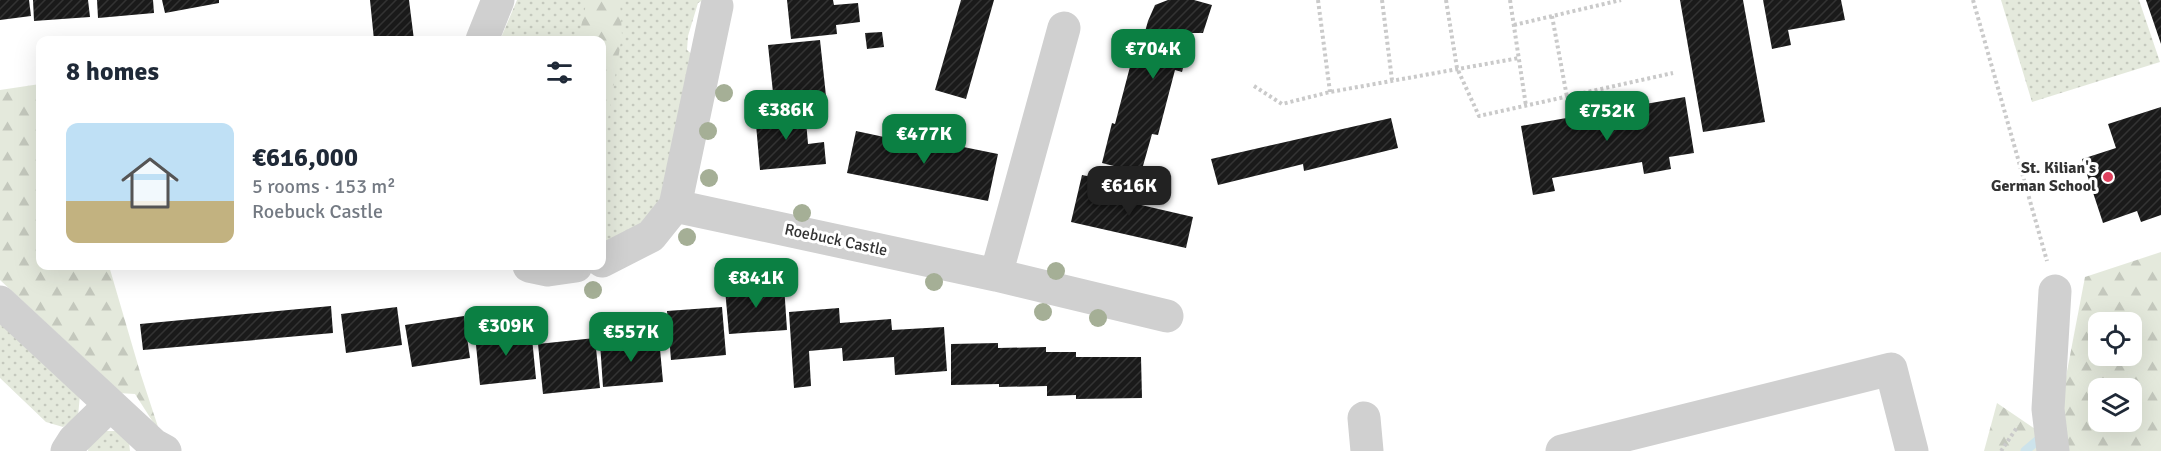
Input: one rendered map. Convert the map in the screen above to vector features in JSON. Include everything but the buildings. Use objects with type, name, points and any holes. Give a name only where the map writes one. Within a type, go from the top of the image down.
[{"type":"street","points":[[484,36],[498,0]]},
{"type":"street","points":[[606,259],[651,236],[675,206],[717,6]]},
{"type":"street","points":[[996,275],[1064,28]]},
{"type":"street","name":"Roebuck Castle","points":[[675,206],[996,275],[1167,316]]},
{"type":"street","points":[[2054,451],[2048,409],[2055,291]]},
{"type":"street","points":[[0,302],[154,445],[165,451]]},
{"type":"street","points":[[1562,451],[1891,369],[1904,449]]},
{"type":"street","points":[[67,451],[74,440],[110,405]]},
{"type":"street","points":[[1364,418],[1367,451]]},
{"type":"path","points":[[1318,0],[1330,92]]},
{"type":"path","points":[[1382,0],[1392,80]]},
{"type":"path","points":[[1446,0],[1456,68],[1479,116],[1673,73]]},
{"type":"path","points":[[1510,0],[1526,106]]},
{"type":"path","points":[[1514,25],[1621,0]]},
{"type":"path","points":[[1974,0],[2055,291]]},
{"type":"path","points":[[1552,16],[1568,97]]},
{"type":"path","points":[[1254,86],[1282,104],[1330,92],[1519,58]]},
{"type":"path","points":[[2001,451],[2019,424]]},
{"type":"green space","points":[[517,0],[703,0],[698,3],[688,36],[687,50],[697,59],[660,206],[648,223],[606,244],[606,36],[502,36]]},
{"type":"green space","points":[[587,0],[620,0],[622,35],[606,131],[606,36],[579,36]]},
{"type":"green space","points":[[2001,0],[2139,0],[2160,62],[2032,102]]},
{"type":"green space","points":[[36,85],[36,270],[110,270],[160,433],[135,394],[118,393],[100,373],[0,280],[0,90]]},
{"type":"green space","points":[[2161,252],[2161,451],[2065,451],[2060,408],[2085,277]]},
{"type":"green space","points":[[0,315],[80,395],[78,416],[63,427],[46,422],[0,378]]},
{"type":"green space","points":[[1997,403],[2044,435],[2046,451],[1984,451]]},
{"type":"green space","points":[[100,431],[116,431],[129,442],[130,451],[88,451],[89,441]]},
{"type":"waterway","points":[[2025,451],[2044,435]]},
{"type":"place","name":"St. Kilian's German School","points":[[2108,177]]}]
